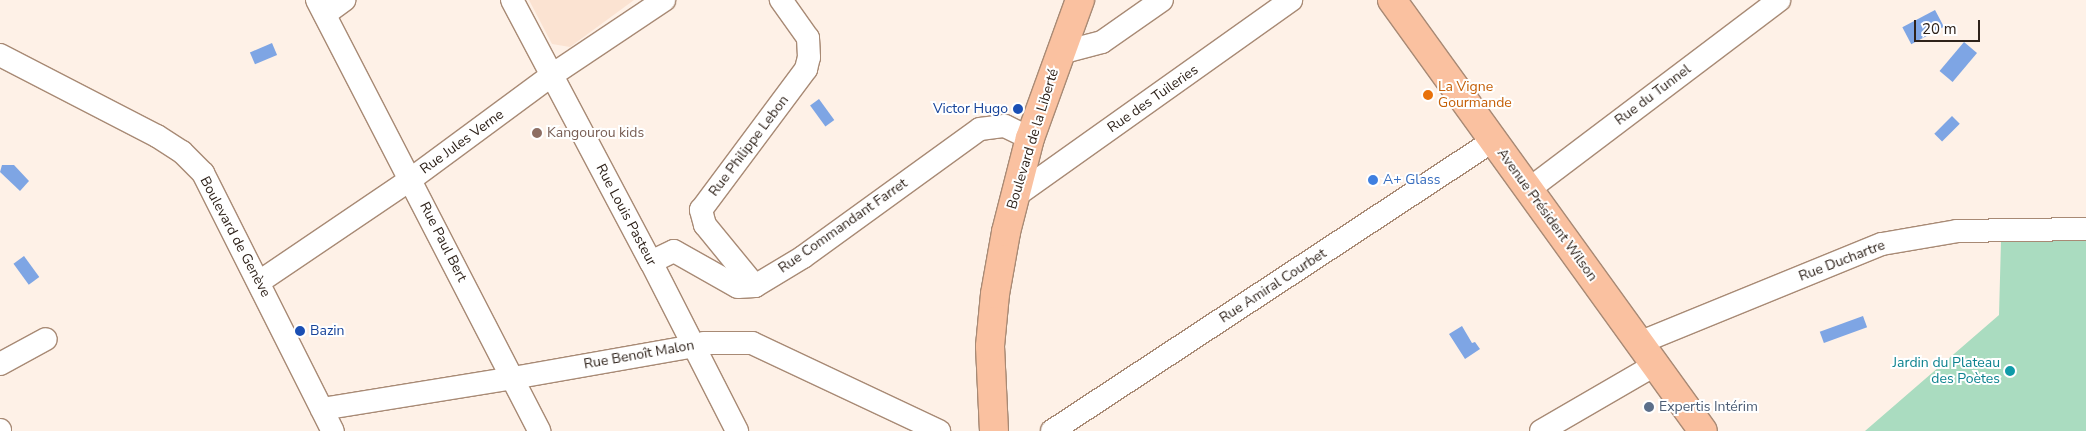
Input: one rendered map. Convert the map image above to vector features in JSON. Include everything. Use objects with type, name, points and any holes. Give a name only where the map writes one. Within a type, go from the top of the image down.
[{"type":"main road","name":"Boulevard de la Liberté","points":[[994,431],[990,368],[992,322],[1000,262],[1014,197],[1030,138],[1080,0]]},
{"type":"main road","name":"Avenue Président Wilson","points":[[1392,0],[1703,431]]},
{"type":"street","points":[[321,7],[344,0]]},
{"type":"street","name":"Rue Louis Pasteur","points":[[512,0],[695,346],[737,431]]},
{"type":"street","name":"Rue Jules Verne","points":[[259,282],[411,179],[552,75],[664,0]]},
{"type":"street","name":"Rue Philippe Lebon","points":[[755,286],[705,225],[701,210],[806,70],[809,57],[808,38],[781,0]]},
{"type":"street","points":[[1060,53],[1085,49],[1102,42],[1162,0]]},
{"type":"street","name":"Rue des Tuileries","points":[[1014,197],[1291,0]]},
{"type":"street","name":"Rue du Tunnel","points":[[1528,190],[1779,0]]},
{"type":"street","name":"Rue Paul Bert","points":[[321,7],[539,431]]},
{"type":"street","name":"Boulevard de Genève","points":[[0,55],[157,136],[182,152],[203,173],[333,431]]},
{"type":"street","name":"Rue Commandant Farret","points":[[755,286],[803,257],[980,129],[1005,126],[1030,138]]},
{"type":"street","name":"Rue Amiral Courbet","points":[[1052,431],[1494,140]]},
{"type":"street","name":"Rue Duchartre","points":[[1639,342],[1882,244],[1957,231],[2086,229]]},
{"type":"street","points":[[651,262],[674,251],[738,288],[755,286]]},
{"type":"street","points":[[0,364],[46,339]]},
{"type":"street","name":"Rue Benoît Malon","points":[[322,409],[513,378],[695,346],[704,342],[752,343],[939,431]]},
{"type":"street","points":[[1541,431],[1655,364]]},
{"type":"shaded area","points":[[529,0],[634,0],[570,47],[552,44]]},
{"type":"green space","name":"Jardin du Plateau des Poètes","points":[[2086,237],[2086,431],[1865,431],[1999,315],[2001,241]]},
{"type":"water","points":[[1935,10],[1944,27],[1911,44],[1902,27]]},
{"type":"water","points":[[1964,42],[1977,53],[1953,82],[1940,71]]},
{"type":"water","points":[[272,43],[277,55],[255,64],[250,52]]},
{"type":"water","points":[[819,99],[834,120],[825,127],[810,105]]},
{"type":"water","points":[[1952,116],[1960,124],[1942,141],[1934,134]]},
{"type":"water","points":[[2,165],[14,165],[29,181],[20,191],[0,172]]},
{"type":"water","points":[[24,256],[39,277],[29,285],[13,264]]},
{"type":"water","points":[[1863,316],[1867,327],[1824,343],[1820,332]]},
{"type":"water","points":[[1462,326],[1472,343],[1475,342],[1480,349],[1465,359],[1449,334]]},
{"type":"place","name":"La Vigne Gourmande","points":[[1428,95]]},
{"type":"place","name":"Victor Hugo","points":[[1018,109]]},
{"type":"place","name":"Kangourou kids","points":[[537,133]]},
{"type":"place","name":"A+ Glass","points":[[1373,180]]},
{"type":"place","name":"Bazin","points":[[300,331]]},
{"type":"place","name":"Jardin du Plateau des Poètes","points":[[2010,371]]},
{"type":"place","name":"Expertis Intérim","points":[[1649,407]]}]
